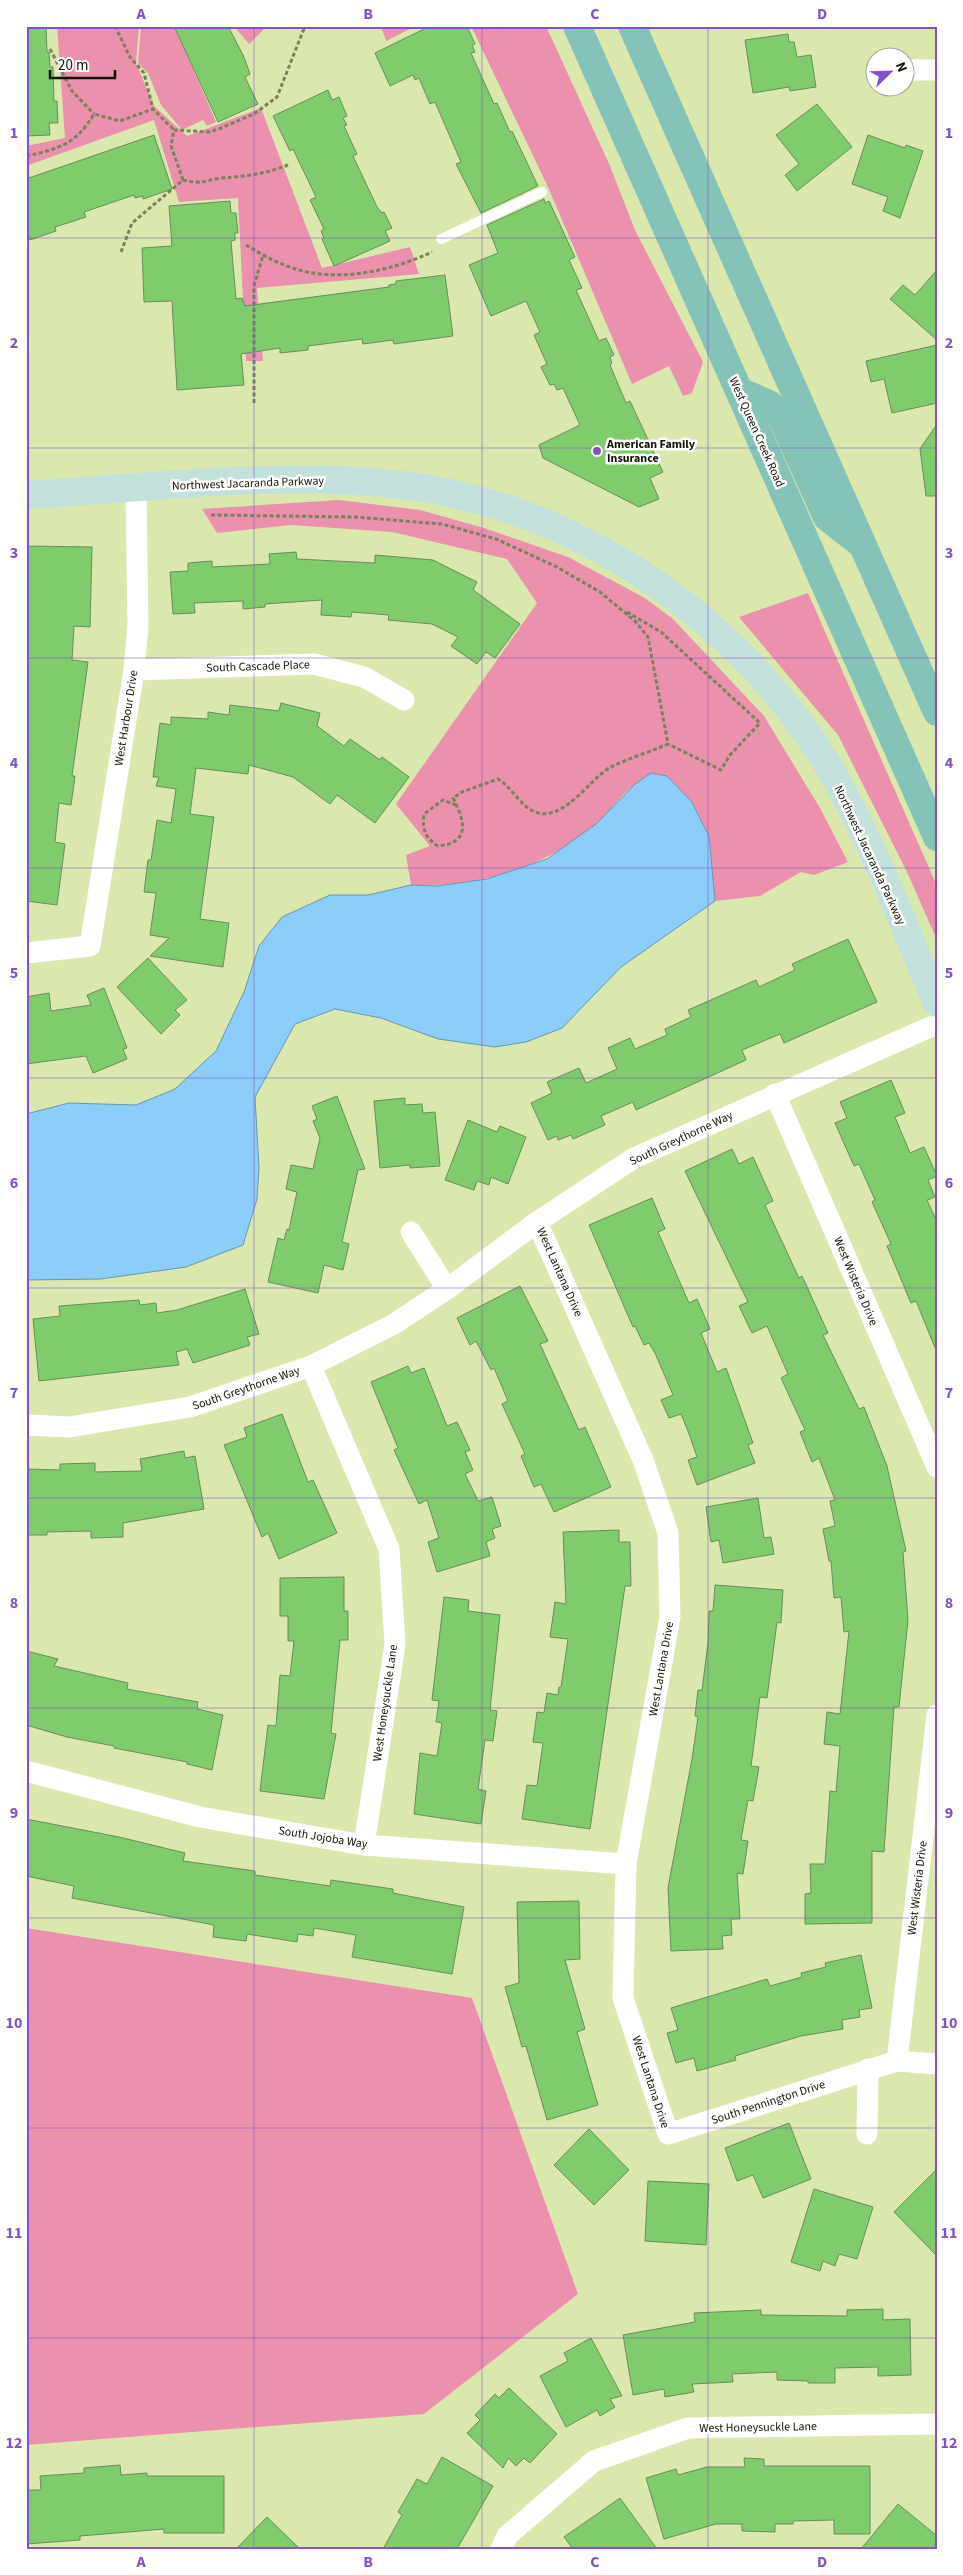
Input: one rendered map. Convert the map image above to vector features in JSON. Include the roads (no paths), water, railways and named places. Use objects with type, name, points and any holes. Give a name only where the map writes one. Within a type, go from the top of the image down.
[{"type":"main road","name":"West Queen Creek Road","points":[[577,26],[937,837]]},
{"type":"main road","points":[[632,26],[937,712]]},
{"type":"main road","points":[[739,392],[769,404],[781,416],[826,517],[862,544]]},
{"type":"street","points":[[916,70],[937,70]]},
{"type":"street","name":"Northwest Jacaranda Parkway","points":[[26,495],[319,479],[396,484],[438,490],[510,510],[602,550],[682,602],[741,656],[769,686],[812,741],[830,770],[869,845],[937,1003]]},
{"type":"street","name":"West Harbour Drive","points":[[26,953],[90,946],[134,670],[138,627],[136,488]]},
{"type":"street","name":"South Cascade Place","points":[[134,670],[314,664],[364,677],[404,700]]},
{"type":"street","name":"South Greythorne Way","points":[[26,1425],[69,1427],[190,1407],[312,1366],[394,1324],[447,1290],[537,1222],[634,1158],[775,1094],[937,1024]]},
{"type":"street","name":"West Wisteria Drive","points":[[775,1094],[937,1467]]},
{"type":"street","name":"West Lantana Drive","points":[[537,1222],[643,1460],[668,1533],[670,1617],[626,1864],[624,1998],[668,2134]]},
{"type":"street","points":[[411,1232],[447,1290]]},
{"type":"street","name":"West Honeysuckle Lane","points":[[312,1366],[389,1549],[395,1645],[364,1845]]},
{"type":"street","name":"West Wisteria Drive","points":[[897,2061],[937,1715]]},
{"type":"street","name":"South Jojoba Way","points":[[26,1771],[200,1817],[364,1845],[626,1864]]},
{"type":"street","name":"South Pennington Drive","points":[[668,2134],[897,2061],[937,2064]]},
{"type":"street","points":[[867,2134],[868,2069]]},
{"type":"street","name":"West Honeysuckle Lane","points":[[501,2549],[507,2536],[594,2461],[688,2428],[937,2424]]},
{"type":"lane","points":[[440,239],[542,192]]},
{"type":"water","points":[[651,773],[667,776],[691,801],[709,836],[715,901],[621,967],[562,1028],[526,1042],[495,1047],[438,1039],[381,1018],[335,1009],[295,1024],[255,1097],[259,1168],[257,1199],[243,1245],[186,1267],[101,1279],[26,1280],[26,1114],[69,1103],[136,1105],[175,1089],[216,1051],[244,992],[259,946],[282,917],[330,895],[368,895],[411,885],[437,886],[487,879],[547,859],[596,824],[635,784]]},
{"type":"place","name":"American Family Insurance","points":[[597,451]]}]
